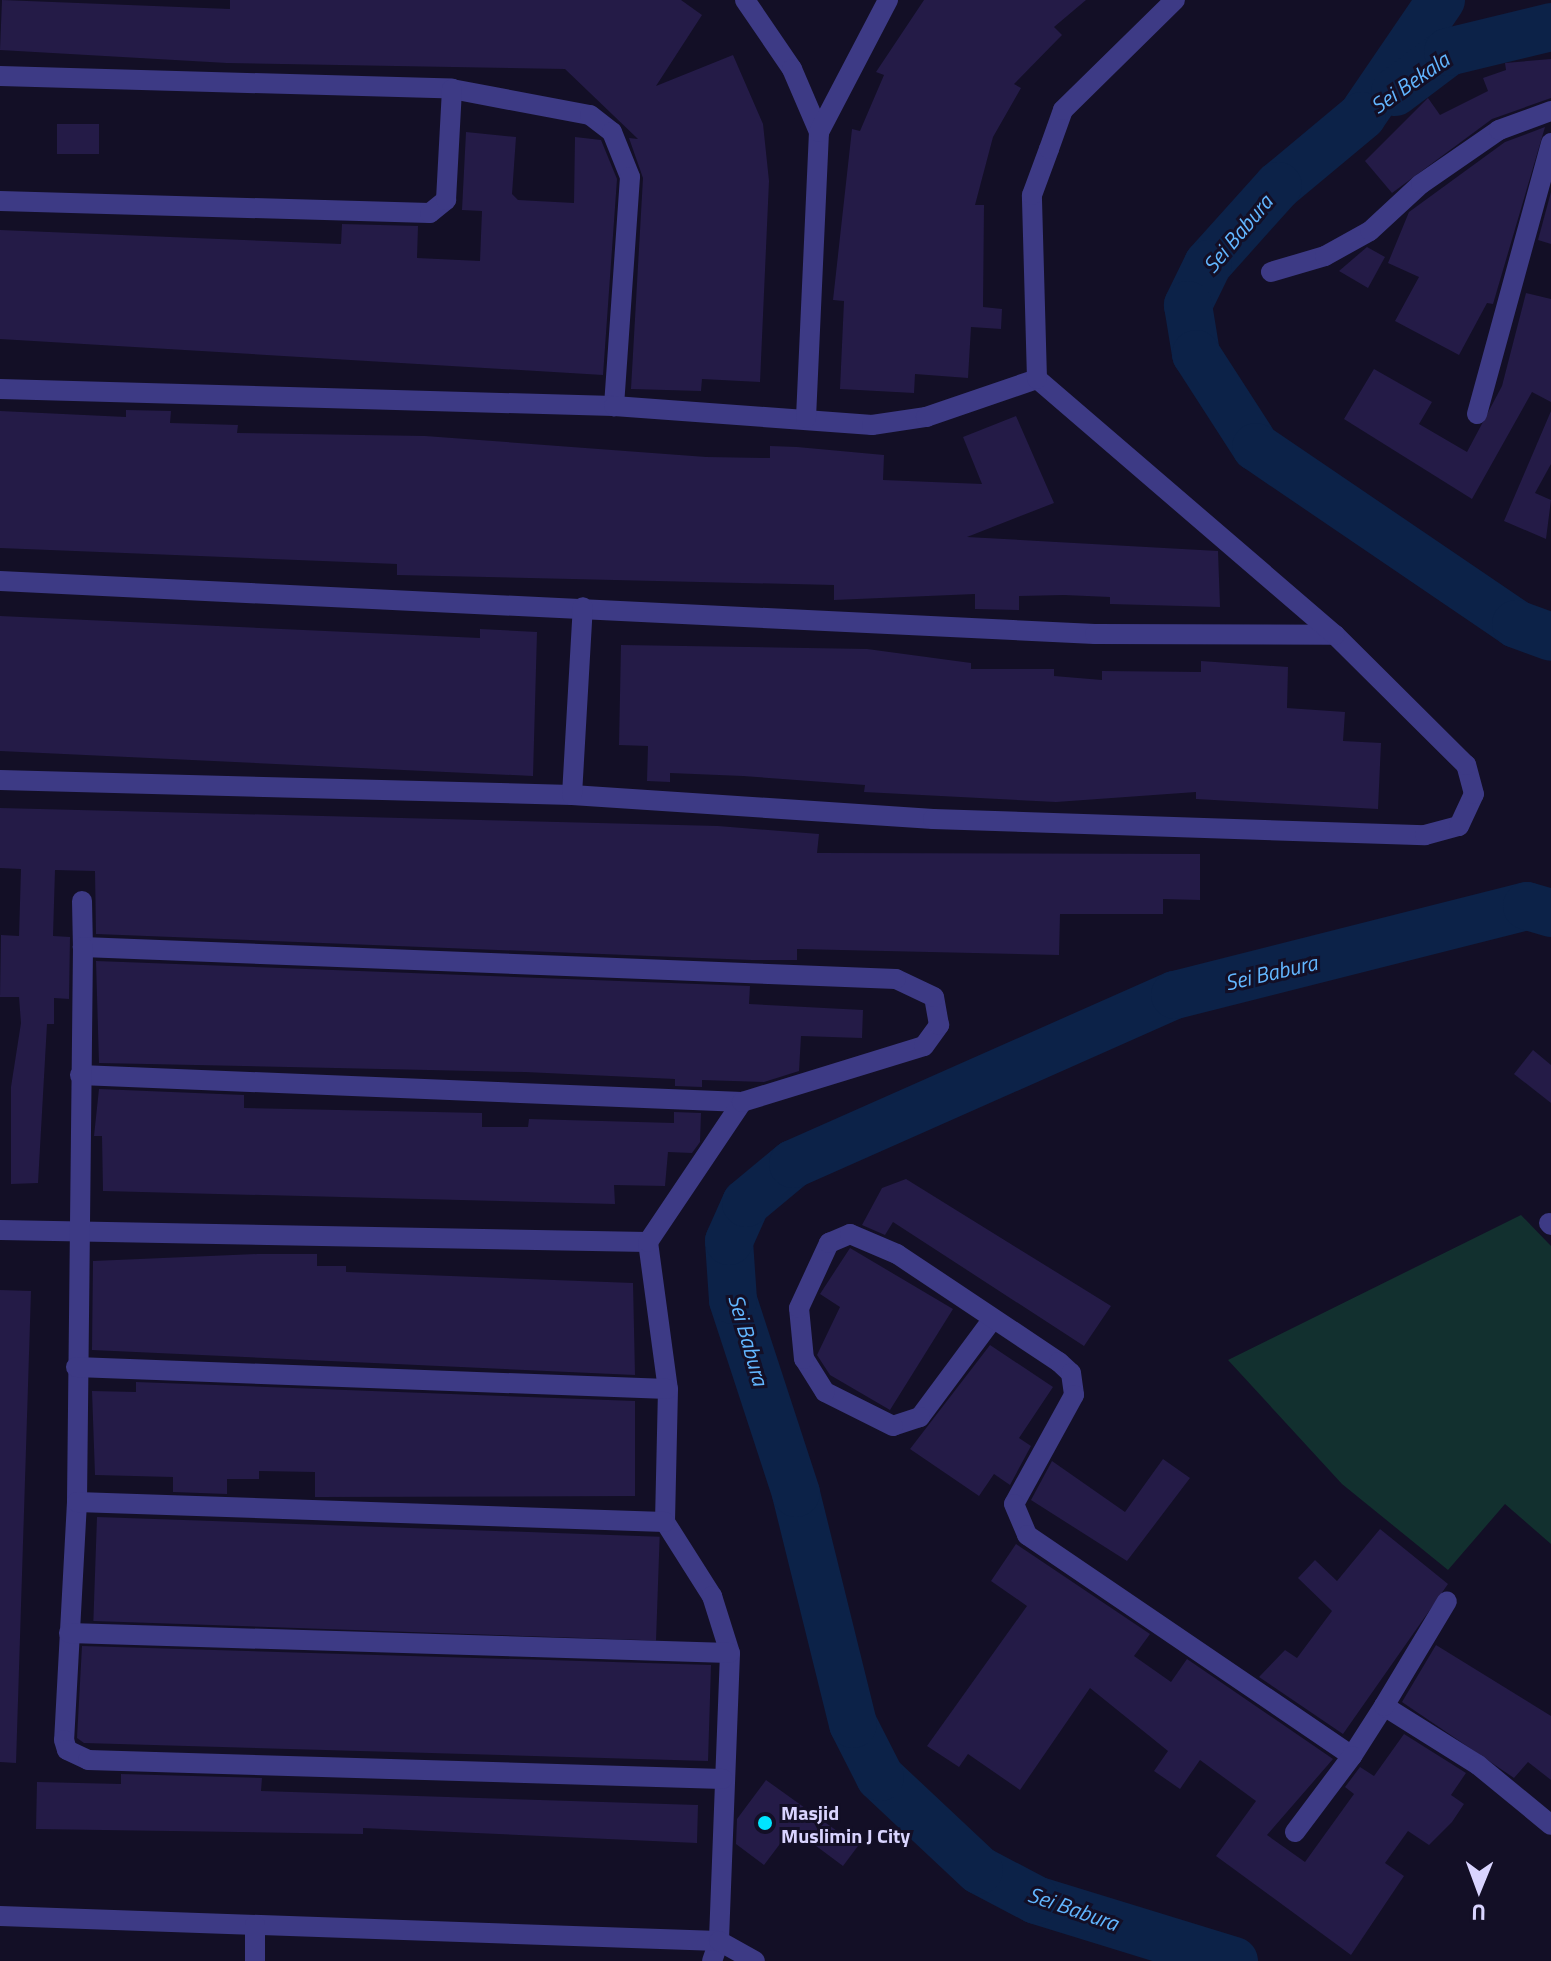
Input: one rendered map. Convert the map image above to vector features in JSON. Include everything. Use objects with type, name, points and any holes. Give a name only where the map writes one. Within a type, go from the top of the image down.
[{"type":"street","points":[[806,418],[819,132],[888,0]]},
{"type":"street","points":[[0,780],[572,795],[933,819],[1425,835],[1459,826],[1474,794],[1466,765],[1335,635],[1037,379],[1029,252],[1040,172],[1063,110],[1175,0]]},
{"type":"street","points":[[754,5],[819,132]]},
{"type":"street","points":[[0,76],[452,89],[577,109],[619,144],[630,177],[614,406]]},
{"type":"street","points":[[0,201],[430,213],[446,200],[452,89]]},
{"type":"street","points":[[1271,272],[1325,256],[1370,231],[1421,184],[1499,130],[1551,111]]},
{"type":"street","points":[[1477,414],[1551,143]]},
{"type":"street","points":[[0,389],[614,406],[899,424],[1037,379]]},
{"type":"street","points":[[0,581],[1095,634],[1335,635]]},
{"type":"street","points":[[572,795],[583,607]]},
{"type":"street","points":[[82,901],[77,1502],[64,1740],[73,1756],[88,1760],[723,1779]]},
{"type":"street","points":[[80,1075],[742,1102],[924,1046],[939,1025],[934,997],[896,979],[83,947]]},
{"type":"street","points":[[712,1961],[719,1941],[730,1653],[712,1596],[665,1522],[668,1389],[648,1242],[742,1102]]},
{"type":"street","points":[[0,1230],[648,1242]]},
{"type":"street","points":[[992,1320],[920,1417],[893,1426],[825,1392],[804,1359],[799,1308],[829,1243],[850,1234],[897,1254],[1059,1362],[1076,1387],[1014,1504],[1027,1535],[1352,1756]]},
{"type":"street","points":[[76,1367],[668,1389]]},
{"type":"street","points":[[77,1502],[665,1522]]},
{"type":"street","points":[[1295,1832],[1352,1756],[1447,1601]]},
{"type":"street","points":[[69,1633],[730,1653]]},
{"type":"street","points":[[1384,1706],[1478,1765],[1551,1825]]},
{"type":"street","points":[[0,1916],[719,1941],[755,1961]]},
{"type":"street","points":[[255,1925],[255,1961]]},
{"type":"green space","points":[[1521,1215],[1551,1246],[1551,1544],[1505,1504],[1448,1570],[1342,1484],[1228,1360]]},
{"type":"building","points":[[2,0],[230,9],[230,0],[681,0],[702,15],[656,86],[733,55],[763,124],[769,181],[760,382],[702,379],[701,391],[631,389],[643,178],[629,138],[638,139],[565,69],[227,63],[0,50]]},
{"type":"building","points":[[924,0],[1086,0],[1054,27],[1062,35],[1014,84],[1021,88],[993,137],[975,205],[984,205],[983,307],[1002,309],[1001,329],[971,327],[968,378],[915,374],[914,393],[840,389],[844,301],[833,300],[852,129],[860,131],[884,75],[876,72]]},
{"type":"building","points":[[1551,59],[1551,98],[1492,119],[1392,193],[1365,161],[1428,98],[1440,115],[1488,91],[1483,78],[1506,70],[1505,63]]},
{"type":"building","points":[[57,124],[99,124],[99,154],[57,154]]},
{"type":"building","points":[[1545,127],[1493,304],[1487,303],[1459,355],[1395,321],[1419,277],[1388,263],[1409,212],[1505,142]]},
{"type":"building","points":[[466,132],[516,137],[512,194],[518,200],[574,203],[575,137],[601,140],[617,179],[603,375],[0,339],[0,230],[341,244],[342,224],[418,226],[417,258],[480,261],[482,211],[462,210]]},
{"type":"building","points":[[1551,192],[1551,244],[1538,240]]},
{"type":"building","points":[[1367,247],[1385,257],[1368,288],[1339,271]]},
{"type":"building","points":[[1526,293],[1551,299],[1551,402],[1532,392],[1472,499],[1344,419],[1374,369],[1432,402],[1419,424],[1467,452],[1502,386]]},
{"type":"building","points":[[126,410],[171,411],[170,423],[238,425],[237,433],[425,436],[706,457],[770,458],[770,446],[797,447],[884,455],[883,480],[982,484],[963,437],[1016,416],[1054,503],[967,537],[1218,551],[1220,607],[1110,604],[1110,597],[1064,595],[1019,596],[1019,610],[975,609],[975,594],[834,600],[834,585],[397,575],[397,564],[0,548],[0,411],[126,417]]},
{"type":"building","points":[[1551,411],[1551,464],[1535,493],[1551,500],[1546,539],[1504,521]]},
{"type":"building","points":[[0,616],[480,638],[480,629],[537,632],[533,776],[0,751]]},
{"type":"building","points":[[621,645],[867,649],[971,663],[971,669],[1054,669],[1054,676],[1102,680],[1102,671],[1201,672],[1201,661],[1288,667],[1287,708],[1345,712],[1343,741],[1381,743],[1378,809],[1196,799],[1196,792],[1056,802],[864,792],[865,785],[743,776],[670,773],[670,782],[647,781],[648,746],[619,745]]},
{"type":"building","points":[[0,808],[718,826],[819,834],[817,853],[1200,854],[1200,900],[1163,899],[1163,914],[1060,914],[1059,955],[797,949],[797,960],[752,960],[96,934],[95,871],[55,870],[53,936],[70,937],[69,999],[54,998],[54,1024],[47,1024],[38,1183],[11,1184],[11,1087],[21,1023],[19,997],[0,997],[1,935],[19,936],[21,869],[0,868]]},
{"type":"building","points":[[96,961],[750,986],[749,1004],[863,1010],[862,1038],[801,1036],[799,1071],[764,1082],[702,1080],[702,1087],[675,1086],[675,1079],[525,1072],[99,1063]]},
{"type":"building","points":[[1533,1050],[1551,1065],[1551,1103],[1514,1074]]},
{"type":"building","points":[[99,1089],[244,1095],[244,1108],[482,1113],[482,1127],[528,1127],[529,1119],[674,1123],[674,1112],[701,1113],[700,1142],[692,1153],[668,1152],[665,1186],[614,1185],[615,1204],[103,1191],[102,1136],[94,1136]]},
{"type":"building","points":[[906,1179],[1111,1306],[1084,1346],[893,1222],[885,1235],[862,1225],[882,1188]]},
{"type":"building","points":[[850,1248],[953,1309],[890,1410],[830,1375],[817,1355],[840,1307],[820,1294]]},
{"type":"building","points":[[317,1254],[317,1266],[346,1266],[346,1272],[633,1283],[635,1375],[92,1350],[93,1261]]},
{"type":"building","points":[[0,1290],[31,1291],[16,1763],[0,1762]]},
{"type":"building","points":[[990,1345],[1053,1387],[1019,1438],[1031,1446],[1010,1485],[994,1474],[979,1496],[910,1449]]},
{"type":"building","points":[[136,1382],[635,1401],[635,1496],[315,1497],[315,1472],[259,1471],[259,1479],[227,1479],[227,1494],[173,1492],[173,1477],[95,1475],[92,1391],[136,1392]]},
{"type":"building","points":[[1163,1459],[1190,1478],[1127,1561],[1031,1500],[1052,1461],[1125,1512]]},
{"type":"building","points":[[97,1517],[660,1537],[656,1641],[93,1621]]},
{"type":"building","points":[[1380,1529],[1448,1584],[1343,1734],[1259,1677],[1285,1650],[1297,1658],[1332,1611],[1298,1578],[1315,1560],[1337,1581]]},
{"type":"building","points":[[1016,1544],[1150,1634],[1134,1656],[1171,1682],[1187,1659],[1333,1759],[1267,1835],[1305,1862],[1354,1794],[1345,1787],[1360,1767],[1374,1776],[1404,1734],[1466,1773],[1451,1795],[1464,1804],[1452,1822],[1429,1845],[1408,1831],[1385,1863],[1404,1876],[1351,1955],[1216,1856],[1256,1801],[1200,1760],[1180,1789],[1154,1771],[1168,1751],[1090,1688],[1020,1790],[968,1754],[959,1767],[927,1746],[1027,1606],[991,1581]]},
{"type":"building","points":[[1436,1645],[1551,1716],[1551,1780],[1528,1762],[1514,1778],[1402,1702]]},
{"type":"building","points":[[82,1646],[711,1665],[708,1761],[84,1743],[77,1738]]},
{"type":"building","points":[[121,1774],[262,1778],[261,1791],[698,1805],[697,1843],[363,1828],[363,1834],[36,1829],[37,1782],[121,1784]]},
{"type":"building","name":"Masjid Muslimin J City","points":[[766,1780],[858,1846],[843,1866],[792,1828],[764,1865],[736,1844],[737,1819]]},
{"type":"waterway","name":"Sei Babura","points":[[1441,0],[1362,116],[1278,186],[1208,264],[1188,305],[1196,354],[1256,447],[1516,624],[1551,637]]},
{"type":"waterway","name":"Sei Bekala","points":[[1395,92],[1448,52],[1551,27]]},
{"type":"waterway","name":"Sei Babura","points":[[1234,1961],[1036,1900],[979,1870],[880,1777],[853,1724],[796,1493],[733,1300],[729,1241],[746,1203],[793,1164],[1175,995],[1527,906],[1551,913]]},
{"type":"place","name":"Masjid Muslimin J City","points":[[765,1823]]}]
